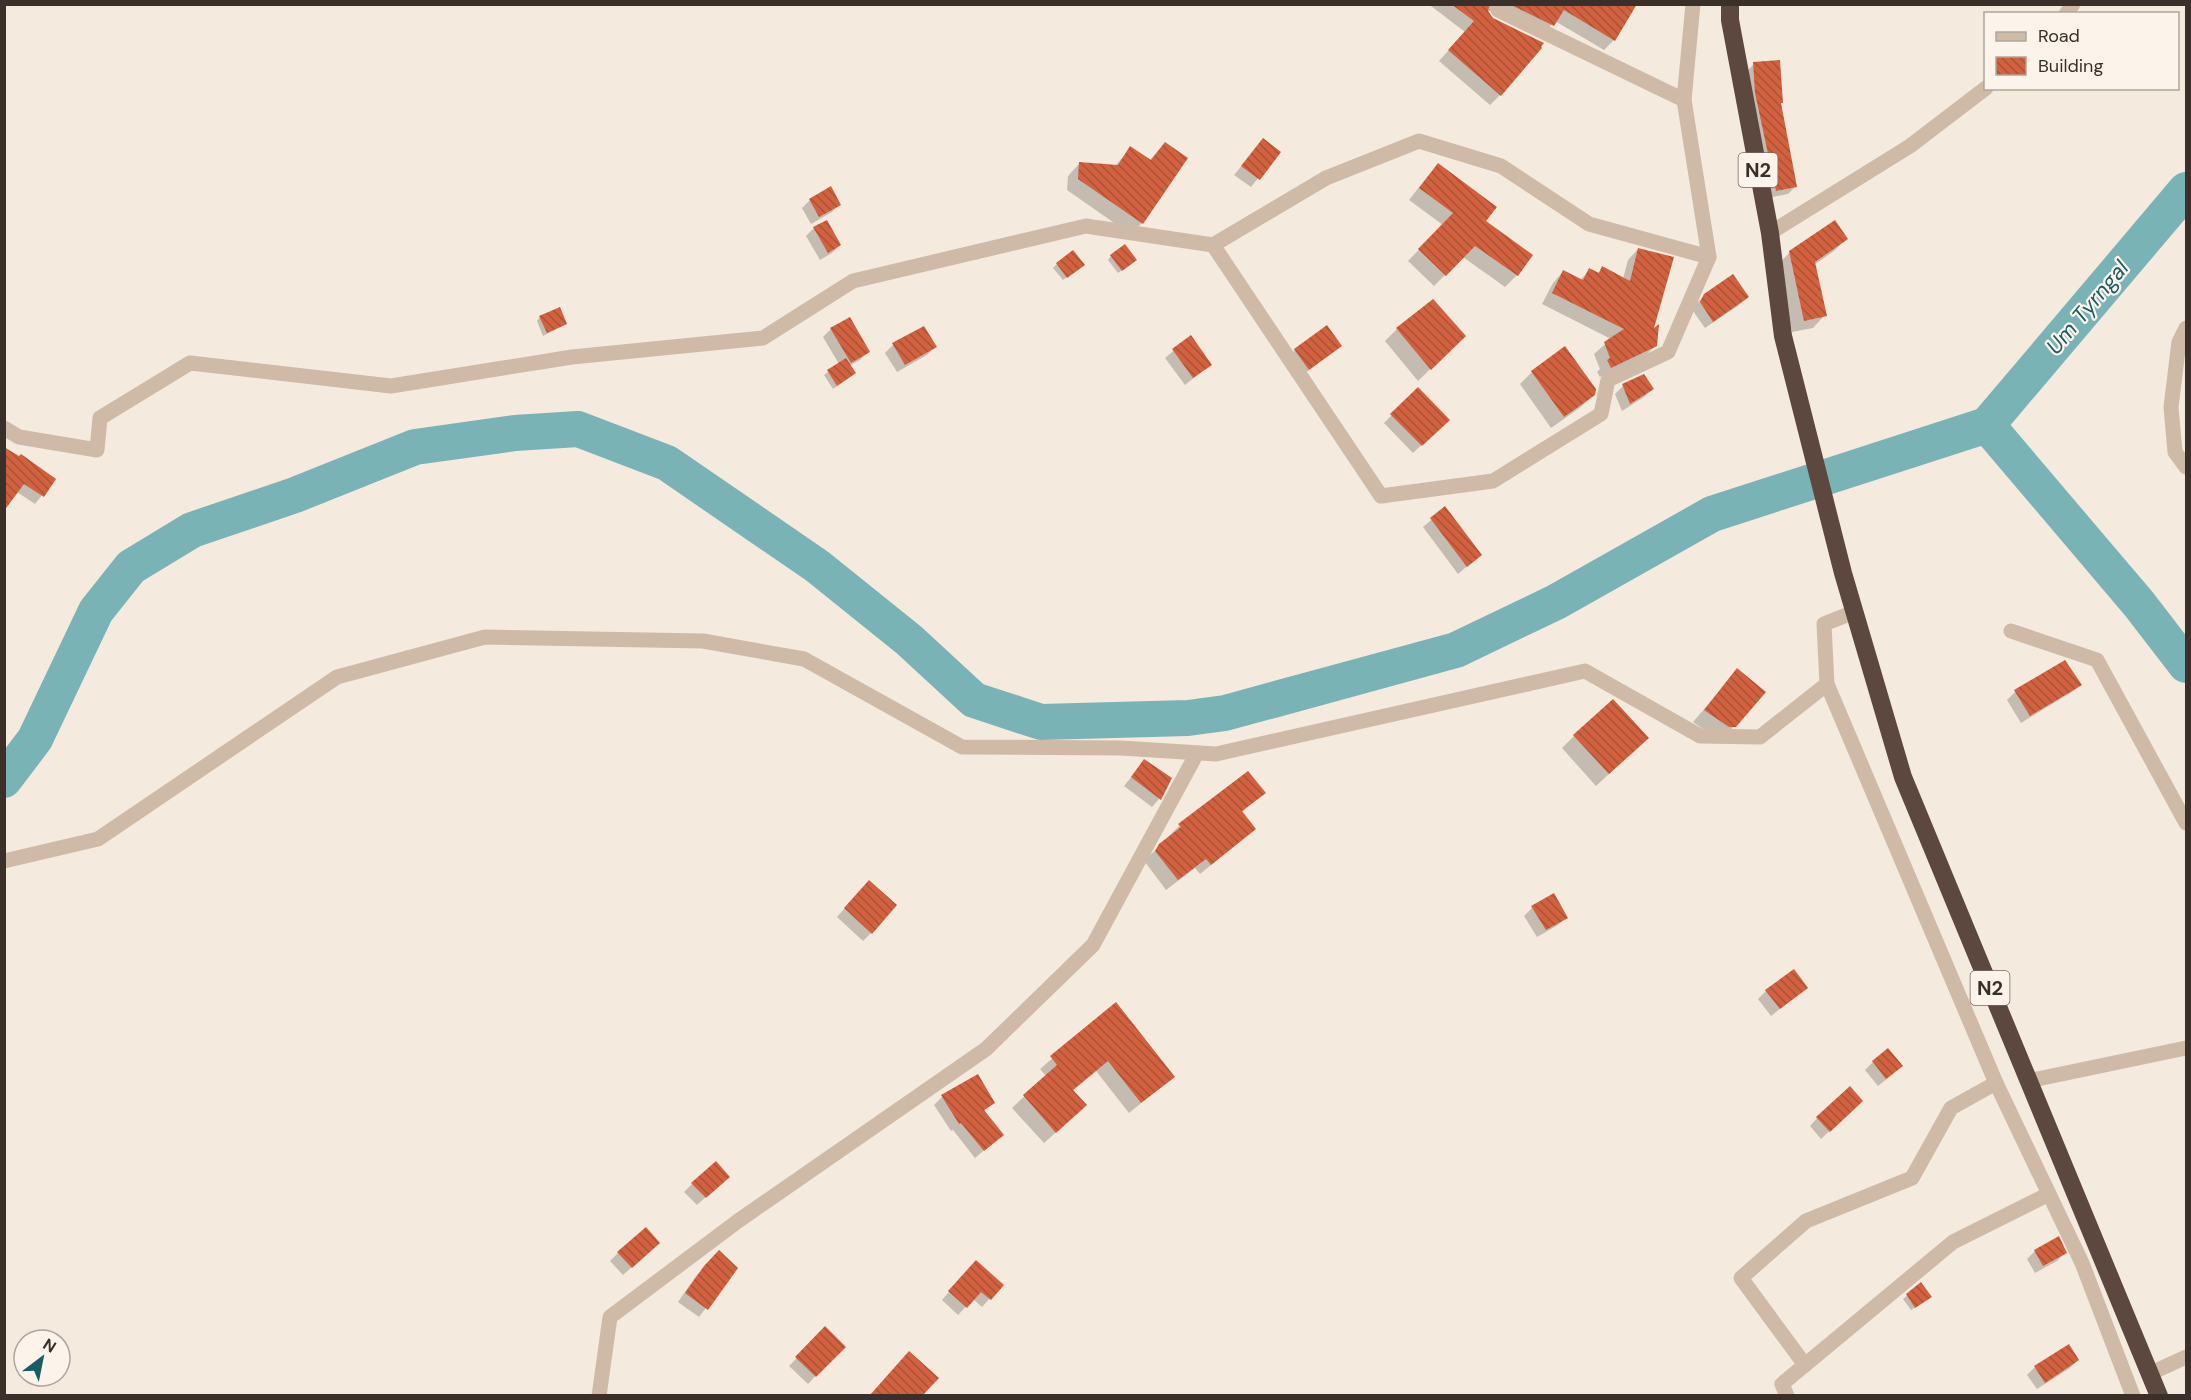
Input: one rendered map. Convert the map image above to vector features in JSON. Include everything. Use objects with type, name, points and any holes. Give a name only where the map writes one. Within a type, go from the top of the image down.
[{"type":"highway","name":"N2","points":[[1730,4],[1730,20],[1770,233],[1783,336],[1843,573],[1903,777],[2159,1395]]},
{"type":"street","points":[[1213,244],[1381,496],[1493,481],[1601,414],[1608,380],[1668,352],[1709,257],[1684,100],[1693,4]]},
{"type":"street","points":[[1498,10],[1684,100]]},
{"type":"street","points":[[1770,233],[1910,146],[1984,90]]},
{"type":"street","points":[[4,428],[19,437],[97,450],[100,418],[190,363],[391,386],[572,357],[763,338],[853,281],[1086,226],[1213,244],[1326,178],[1419,141],[1502,166],[1589,224],[1709,257]]},
{"type":"street","points":[[2187,328],[2179,342],[2171,407],[2175,452],[2187,467]]},
{"type":"street","points":[[1854,612],[1824,624],[1827,684],[1996,1083],[2082,1263],[2133,1395]]},
{"type":"street","points":[[2011,631],[2097,660],[2187,823]]},
{"type":"street","points":[[4,861],[98,839],[337,677],[485,636],[703,642],[804,659],[962,747],[1121,748],[1216,754],[1585,671],[1700,736],[1760,737],[1827,684]]},
{"type":"street","points":[[599,1395],[610,1317],[738,1221],[986,1049],[1093,945],[1197,753]]},
{"type":"street","points":[[2028,1081],[2187,1048]]},
{"type":"street","points":[[1805,1365],[1742,1278],[1806,1221],[1912,1178],[1951,1108],[1996,1083]]},
{"type":"street","points":[[1787,1395],[1782,1384],[1953,1242],[2049,1194]]},
{"type":"street","points":[[2149,1374],[2187,1357]]},
{"type":"building","points":[[1451,4],[1490,4],[1488,11],[1493,18],[1544,43],[1501,96],[1448,50],[1474,21]]},
{"type":"building","points":[[1509,4],[1637,4],[1615,41],[1564,10],[1554,26]]},
{"type":"building","points":[[1780,60],[1783,103],[1781,103],[1797,187],[1776,191],[1755,93],[1753,62]]},
{"type":"building","points":[[1263,138],[1281,152],[1260,180],[1241,166]]},
{"type":"building","points":[[1165,142],[1188,158],[1143,224],[1078,179],[1079,162],[1118,165],[1130,146],[1151,160]]},
{"type":"building","points":[[1438,163],[1497,207],[1486,221],[1533,255],[1518,276],[1475,246],[1446,276],[1418,249],[1453,213],[1419,188]]},
{"type":"building","points":[[831,186],[841,205],[819,217],[809,199]]},
{"type":"building","points":[[827,220],[841,245],[828,253],[813,227]]},
{"type":"building","points":[[1835,220],[1848,239],[1815,262],[1827,316],[1804,321],[1789,251]]},
{"type":"building","points":[[1125,244],[1137,260],[1122,271],[1110,255]]},
{"type":"building","points":[[1638,248],[1674,257],[1654,328],[1659,324],[1657,346],[1611,368],[1604,342],[1624,329],[1552,293],[1563,270],[1583,280],[1589,268],[1599,273],[1602,266],[1630,281]]},
{"type":"building","points":[[1073,250],[1085,265],[1067,278],[1056,263]]},
{"type":"building","points":[[1733,274],[1749,297],[1713,322],[1700,302],[1704,294]]},
{"type":"building","points":[[1433,299],[1466,336],[1431,370],[1396,328]]},
{"type":"building","points":[[560,307],[567,324],[547,333],[539,316]]},
{"type":"building","points":[[850,317],[870,352],[851,363],[830,328]]},
{"type":"building","points":[[1327,325],[1342,346],[1309,370],[1294,349]]},
{"type":"building","points":[[924,326],[937,347],[905,365],[892,343]]},
{"type":"building","points":[[1191,335],[1212,365],[1193,378],[1172,349]]},
{"type":"building","points":[[1565,346],[1596,389],[1595,395],[1564,417],[1531,371]]},
{"type":"building","points":[[846,358],[856,373],[837,386],[827,370]]},
{"type":"building","points":[[1644,374],[1654,389],[1630,404],[1622,384]]},
{"type":"building","points":[[1418,387],[1450,420],[1422,446],[1390,414]]},
{"type":"building","points":[[4,447],[19,456],[21,454],[56,479],[44,497],[24,484],[4,511]]},
{"type":"building","points":[[1445,506],[1482,555],[1467,567],[1430,518]]},
{"type":"building","points":[[2065,660],[2082,685],[2030,716],[2014,690]]},
{"type":"building","points":[[1737,668],[1766,692],[1736,727],[1729,727],[1704,710]]},
{"type":"building","points":[[1613,699],[1649,738],[1609,774],[1573,735]]},
{"type":"building","points":[[1144,759],[1172,778],[1161,800],[1131,777]]},
{"type":"building","points":[[1248,771],[1266,793],[1242,811],[1256,829],[1211,865],[1206,859],[1178,880],[1155,851],[1159,844],[1181,827],[1178,824]]},
{"type":"building","points":[[869,880],[897,905],[872,934],[844,908]]},
{"type":"building","points":[[1554,893],[1568,918],[1546,930],[1531,906]]},
{"type":"building","points":[[1794,969],[1808,988],[1780,1009],[1765,990]]},
{"type":"building","points":[[1116,1002],[1175,1077],[1141,1103],[1108,1061],[1073,1090],[1087,1105],[1056,1133],[1023,1095],[1057,1065],[1050,1056]]},
{"type":"building","points":[[1888,1048],[1903,1066],[1886,1079],[1872,1061]]},
{"type":"building","points":[[978,1074],[995,1103],[984,1110],[1004,1135],[984,1151],[961,1123],[959,1124],[941,1095]]},
{"type":"building","points":[[1850,1086],[1863,1101],[1830,1132],[1816,1117]]},
{"type":"building","points":[[716,1161],[730,1177],[706,1198],[691,1183]]},
{"type":"building","points":[[646,1227],[660,1243],[632,1268],[617,1252]]},
{"type":"building","points":[[2059,1236],[2067,1253],[2043,1266],[2034,1250]]},
{"type":"building","points":[[719,1250],[738,1268],[708,1310],[685,1293],[704,1266]]},
{"type":"building","points":[[976,1260],[1004,1285],[991,1300],[981,1292],[967,1308],[948,1291]]},
{"type":"building","points":[[1921,1282],[1932,1297],[1915,1308],[1906,1294]]},
{"type":"building","points":[[825,1326],[846,1347],[816,1377],[795,1357]]},
{"type":"building","points":[[2069,1344],[2079,1360],[2045,1383],[2034,1366]]},
{"type":"building","points":[[909,1351],[939,1378],[923,1395],[870,1395]]},
{"type":"waterway","name":"Um Tyrngal","points":[[1987,425],[2186,190]]},
{"type":"waterway","points":[[1987,425],[2139,604],[2186,665]]},
{"type":"waterway","points":[[4,780],[35,739],[96,611],[131,567],[192,530],[295,495],[415,447],[515,433],[578,429],[667,463],[817,566],[909,640],[974,700],[1041,722],[1188,718],[1225,713],[1456,650],[1556,602],[1712,514],[1987,425]]}]
